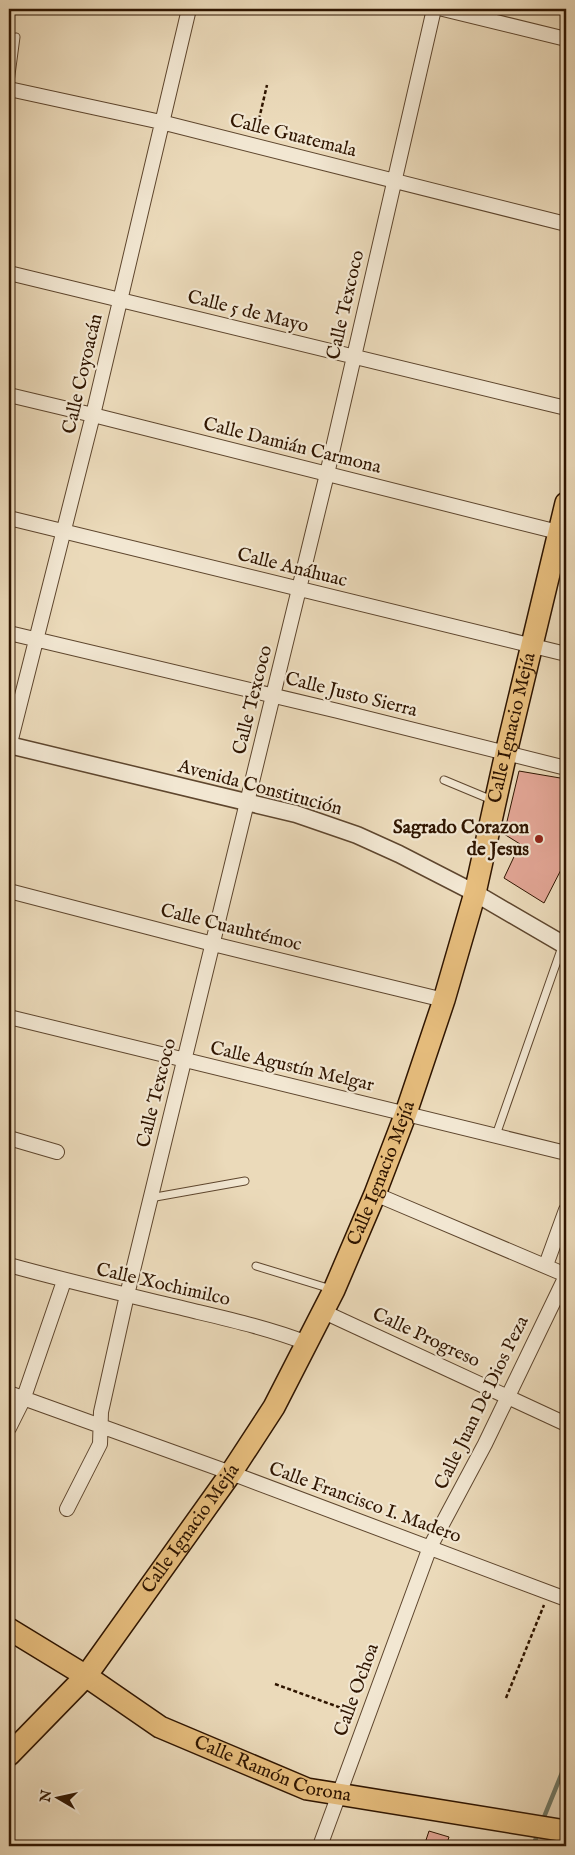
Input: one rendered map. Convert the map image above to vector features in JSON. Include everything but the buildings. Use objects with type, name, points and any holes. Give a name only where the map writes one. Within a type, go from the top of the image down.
[{"type":"main road","name":"Calle Ignacio Mejía","points":[[9,1756],[86,1676],[231,1473],[274,1407],[334,1290],[375,1194],[406,1113],[444,1000],[475,893],[531,646],[563,533],[566,503]]},
{"type":"main road","name":"Calle Ramón Corona","points":[[9,1629],[86,1676],[160,1727],[307,1789],[338,1796],[561,1830]]},
{"type":"street","name":"Calle Coyoacán","points":[[9,746],[94,414],[119,300],[189,9]]},
{"type":"street","name":"Calle Texcoco","points":[[67,1509],[100,1444],[101,1412],[127,1294],[327,474],[434,9]]},
{"type":"street","points":[[443,9],[566,39]]},
{"type":"street","name":"Calle Guatemala","points":[[9,89],[161,122],[566,224]]},
{"type":"street","name":"Calle 5 de Mayo","points":[[9,273],[566,408]]},
{"type":"street","name":"Calle Damián Carmona","points":[[9,396],[94,414],[563,533]]},
{"type":"street","name":"Calle Anáhuac","points":[[9,518],[566,654]]},
{"type":"street","name":"Calle Justo Sierra","points":[[9,633],[274,695],[566,768]]},
{"type":"street","name":"Avenida Constitución","points":[[9,746],[296,814],[357,835],[475,893],[565,945]]},
{"type":"street","name":"Calle Cuauhtémoc","points":[[9,891],[213,944],[444,1000]]},
{"type":"street","name":"Calle Agustín Melgar","points":[[9,1017],[566,1153]]},
{"type":"street","points":[[9,1138],[56,1152]]},
{"type":"street","points":[[375,1194],[566,1275]]},
{"type":"street","points":[[546,1265],[566,1210]]},
{"type":"street","name":"Calle Xochimilco","points":[[9,1264],[64,1281],[127,1294],[287,1335],[307,1343]]},
{"type":"street","name":"Calle Juan De Dios Peza","points":[[430,1547],[485,1444],[566,1275]]},
{"type":"street","points":[[9,1428],[23,1400],[64,1281]]},
{"type":"street","name":"Calle Progreso","points":[[324,1312],[566,1424]]},
{"type":"street","name":"Calle Francisco I. Madero","points":[[9,1393],[23,1400],[231,1473],[566,1599]]},
{"type":"street","name":"Calle Ochoa","points":[[320,1846],[430,1547]]},
{"type":"lane","points":[[9,89],[16,37]]},
{"type":"lane","points":[[444,780],[495,802]]},
{"type":"lane","points":[[496,1135],[565,945]]},
{"type":"lane","points":[[150,1198],[245,1180]]},
{"type":"lane","points":[[256,1266],[334,1290]]},
{"type":"path","points":[[253,145],[267,85]]},
{"type":"path","points":[[506,1698],[550,1592]]},
{"type":"path","points":[[275,1684],[366,1717]]},
{"type":"waterway","points":[[542,1822],[566,1763]]},
{"type":"waterway","points":[[533,1846],[538,1833]]},
{"type":"place","name":"Sagrado Corazon de Jesus","points":[[539,839]]}]
